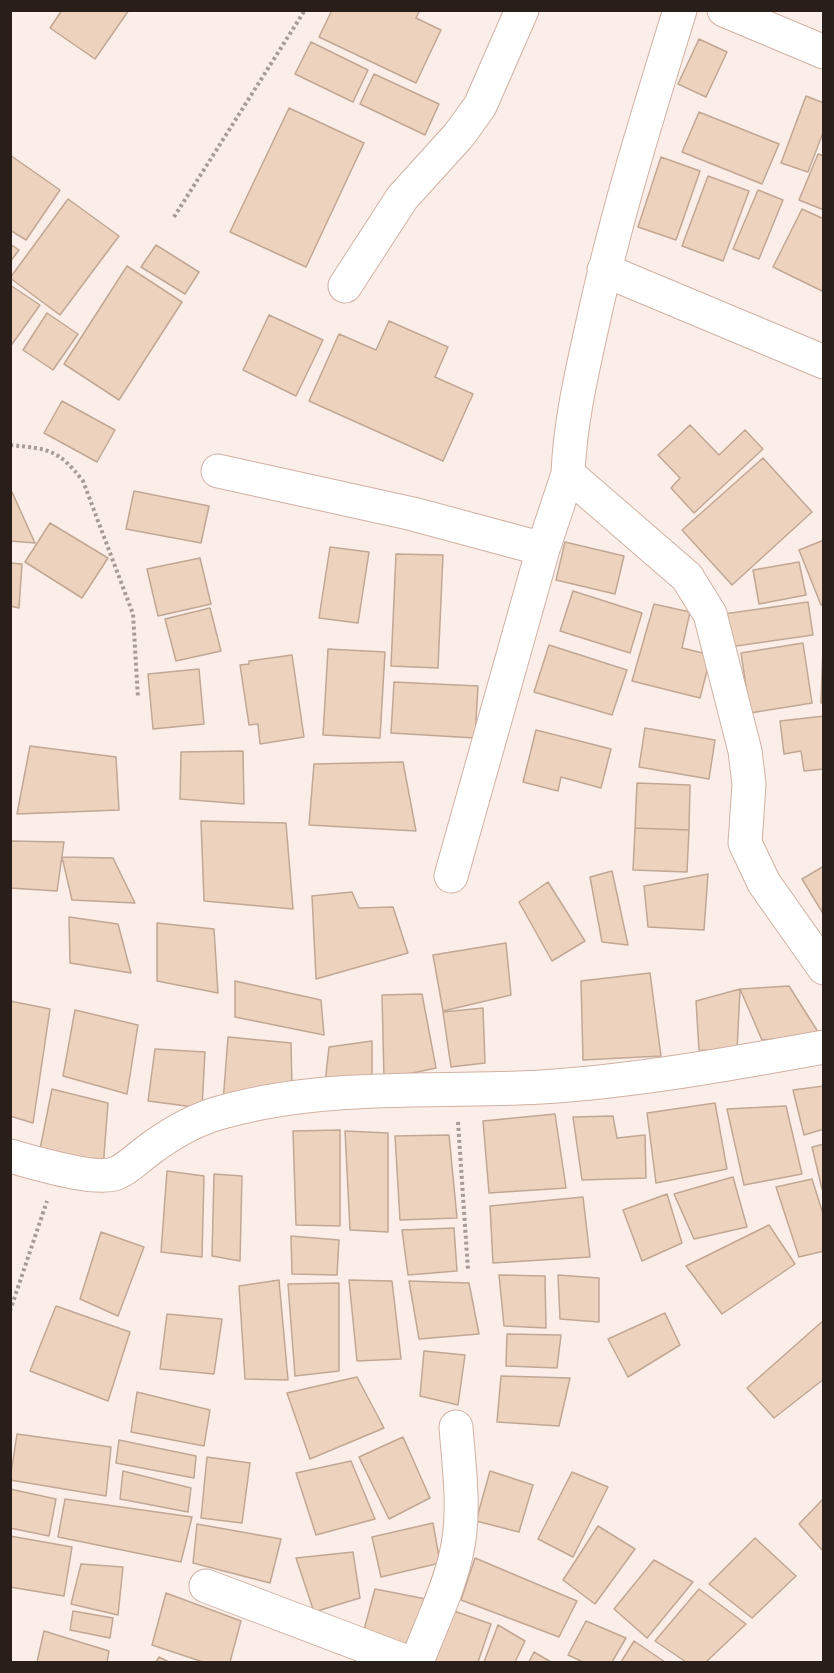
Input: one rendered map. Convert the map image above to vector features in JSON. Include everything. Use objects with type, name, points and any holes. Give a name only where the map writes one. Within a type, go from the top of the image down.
[{"type":"street","points":[[345,286],[402,198],[459,135],[480,106],[522,10]]},
{"type":"street","points":[[451,876],[543,549],[568,474],[574,405],[604,270],[631,169],[680,10]]},
{"type":"street","points":[[724,10],[824,52]]},
{"type":"street","points":[[604,270],[824,362]]},
{"type":"street","points":[[218,471],[413,514],[543,549]]},
{"type":"street","points":[[568,474],[687,577],[710,614],[745,751],[749,783],[745,843],[764,883],[824,968]]},
{"type":"street","points":[[10,1156],[57,1169],[104,1176],[117,1173],[175,1131],[206,1116],[253,1103],[312,1095],[456,1088],[540,1087],[670,1074],[824,1047]]},
{"type":"street","points":[[417,1662],[456,1555],[460,1486],[456,1427]]},
{"type":"street","points":[[206,1586],[407,1662]]},
{"type":"path","points":[[174,217],[305,10]]},
{"type":"path","points":[[10,445],[51,450],[70,464],[83,481],[133,614],[138,699]]},
{"type":"path","points":[[456,1088],[468,1270]]},
{"type":"path","points":[[10,1311],[57,1169]]},
{"type":"building","points":[[62,10],[129,10],[95,59],[50,28]]},
{"type":"building","points":[[332,10],[420,10],[416,18],[441,30],[416,83],[319,37]]},
{"type":"building","points":[[699,39],[727,52],[706,97],[678,84]]},
{"type":"building","points":[[311,42],[368,70],[353,102],[295,74]]},
{"type":"building","points":[[374,74],[439,104],[425,135],[360,104]]},
{"type":"building","points":[[806,96],[824,103],[824,130],[808,172],[781,163]]},
{"type":"building","points":[[289,108],[364,143],[306,267],[230,232]]},
{"type":"building","points":[[699,112],[779,144],[762,184],[682,152]]},
{"type":"building","points":[[818,154],[824,156],[824,210],[799,200]]},
{"type":"building","points":[[10,155],[60,190],[26,240],[10,230]]},
{"type":"building","points":[[661,157],[700,171],[676,240],[638,227]]},
{"type":"building","points":[[708,176],[749,191],[723,261],[682,246]]},
{"type":"building","points":[[758,190],[783,200],[759,259],[733,249]]},
{"type":"building","points":[[68,199],[119,236],[60,315],[10,278]]},
{"type":"building","points":[[802,209],[824,219],[824,292],[773,267]]},
{"type":"building","points":[[10,244],[19,250],[10,262]]},
{"type":"building","points":[[156,245],[199,272],[185,294],[141,267]]},
{"type":"building","points":[[127,266],[182,302],[119,400],[64,364]]},
{"type":"building","points":[[10,285],[40,305],[10,347]]},
{"type":"building","points":[[47,313],[78,334],[53,370],[23,350]]},
{"type":"building","points":[[269,315],[323,340],[296,396],[243,370]]},
{"type":"building","points":[[389,321],[448,347],[435,377],[473,394],[443,461],[309,401],[339,334],[376,350]]},
{"type":"building","points":[[62,401],[115,430],[97,462],[44,433]]},
{"type":"building","points":[[690,425],[719,455],[745,430],[763,449],[694,513],[671,488],[680,478],[658,455]]},
{"type":"building","points":[[763,458],[812,512],[732,585],[682,530]]},
{"type":"building","points":[[134,491],[209,506],[201,543],[126,529]]},
{"type":"building","points":[[10,492],[12,492],[35,543],[10,541]]},
{"type":"building","points":[[50,523],[108,558],[82,598],[25,562]]},
{"type":"building","points":[[824,540],[824,604],[821,605],[799,550]]},
{"type":"building","points":[[565,542],[624,556],[615,594],[556,580]]},
{"type":"building","points":[[330,547],[369,552],[358,623],[319,618]]},
{"type":"building","points":[[396,554],[443,555],[438,668],[391,666]]},
{"type":"building","points":[[200,558],[211,604],[158,616],[147,569]]},
{"type":"building","points":[[799,562],[806,595],[759,604],[753,570]]},
{"type":"building","points":[[10,563],[22,564],[19,608],[10,606]]},
{"type":"building","points":[[573,591],[642,613],[630,653],[560,631]]},
{"type":"building","points":[[808,602],[813,635],[729,647],[724,614]]},
{"type":"building","points":[[654,604],[690,612],[682,648],[711,655],[700,698],[632,681]]},
{"type":"building","points":[[210,608],[221,651],[176,661],[165,619]]},
{"type":"building","points":[[803,643],[812,703],[750,713],[741,653]]},
{"type":"building","points":[[549,645],[627,670],[612,715],[534,692]]},
{"type":"building","points":[[823,645],[824,703],[821,703]]},
{"type":"building","points":[[328,649],[385,652],[380,738],[323,735]]},
{"type":"building","points":[[292,655],[304,737],[260,744],[258,724],[249,725],[240,665],[249,664],[249,661]]},
{"type":"building","points":[[199,669],[204,724],[153,729],[148,674]]},
{"type":"building","points":[[394,682],[478,686],[475,738],[391,733]]},
{"type":"building","points":[[824,716],[824,769],[804,771],[801,751],[784,754],[780,721]]},
{"type":"building","points":[[645,728],[715,740],[709,779],[639,767]]},
{"type":"building","points":[[536,730],[611,749],[601,788],[561,777],[558,791],[523,782]]},
{"type":"building","points":[[30,746],[116,757],[119,810],[17,814]]},
{"type":"building","points":[[243,751],[244,804],[180,799],[181,752]]},
{"type":"building","points":[[403,762],[416,831],[309,825],[314,764]]},
{"type":"building","points":[[637,783],[690,785],[689,830],[635,828]]},
{"type":"building","points":[[201,821],[286,823],[293,909],[204,901]]},
{"type":"building","points":[[635,828],[689,830],[687,872],[633,870]]},
{"type":"building","points":[[10,841],[64,842],[57,891],[10,888]]},
{"type":"building","points":[[62,857],[113,858],[135,903],[72,900]]},
{"type":"building","points":[[824,866],[824,915],[802,879]]},
{"type":"building","points":[[612,871],[628,945],[602,942],[590,877]]},
{"type":"building","points":[[708,874],[704,930],[648,927],[644,886]]},
{"type":"building","points":[[548,882],[585,941],[552,961],[519,902]]},
{"type":"building","points":[[352,892],[359,908],[393,907],[408,953],[316,979],[312,896]]},
{"type":"building","points":[[69,917],[118,924],[131,973],[70,963]]},
{"type":"building","points":[[157,923],[214,929],[218,993],[157,981]]},
{"type":"building","points":[[506,943],[511,995],[443,1011],[433,955]]},
{"type":"building","points":[[650,973],[661,1056],[583,1060],[581,981]]},
{"type":"building","points":[[235,981],[321,1000],[324,1035],[235,1017]]},
{"type":"building","points":[[789,986],[820,1035],[762,1040],[740,989]]},
{"type":"building","points":[[740,989],[737,1051],[699,1050],[696,1001]]},
{"type":"building","points":[[422,994],[436,1068],[384,1079],[382,995]]},
{"type":"building","points":[[10,1001],[50,1009],[33,1123],[10,1116]]},
{"type":"building","points":[[483,1008],[485,1063],[451,1067],[443,1012]]},
{"type":"building","points":[[75,1010],[138,1025],[127,1094],[63,1076]]},
{"type":"building","points":[[228,1037],[291,1043],[292,1088],[223,1102]]},
{"type":"building","points":[[372,1041],[372,1077],[325,1083],[329,1047]]},
{"type":"building","points":[[155,1049],[205,1052],[202,1108],[148,1101]]},
{"type":"building","points":[[824,1086],[824,1129],[804,1135],[793,1090]]},
{"type":"building","points":[[52,1089],[108,1103],[103,1169],[39,1154]]},
{"type":"building","points":[[715,1103],[727,1169],[656,1183],[647,1113]]},
{"type":"building","points":[[786,1106],[802,1174],[744,1185],[727,1109]]},
{"type":"building","points":[[555,1114],[566,1188],[489,1193],[483,1121]]},
{"type":"building","points":[[613,1116],[617,1138],[645,1135],[646,1178],[582,1180],[573,1117]]},
{"type":"building","points":[[340,1130],[340,1226],[296,1225],[293,1131]]},
{"type":"building","points":[[345,1131],[388,1133],[388,1232],[350,1230]]},
{"type":"building","points":[[449,1135],[457,1218],[400,1220],[395,1136]]},
{"type":"building","points":[[824,1144],[824,1189],[822,1189],[812,1147]]},
{"type":"building","points":[[167,1171],[204,1176],[202,1257],[161,1252]]},
{"type":"building","points":[[214,1174],[242,1176],[240,1261],[212,1256]]},
{"type":"building","points":[[733,1177],[747,1227],[694,1239],[674,1194]]},
{"type":"building","points":[[812,1179],[824,1217],[824,1251],[799,1257],[776,1187]]},
{"type":"building","points":[[667,1194],[682,1243],[642,1261],[623,1210]]},
{"type":"building","points":[[583,1197],[590,1257],[493,1263],[490,1206]]},
{"type":"building","points":[[769,1225],[795,1264],[722,1314],[686,1266]]},
{"type":"building","points":[[454,1228],[457,1271],[408,1275],[402,1230]]},
{"type":"building","points":[[101,1232],[144,1247],[118,1316],[80,1299]]},
{"type":"building","points":[[291,1236],[339,1240],[337,1275],[292,1274]]},
{"type":"building","points":[[499,1275],[545,1276],[546,1328],[504,1326]]},
{"type":"building","points":[[558,1275],[599,1278],[599,1322],[560,1319]]},
{"type":"building","points":[[279,1280],[288,1380],[245,1379],[239,1286]]},
{"type":"building","points":[[349,1280],[392,1281],[401,1359],[357,1361]]},
{"type":"building","points":[[409,1281],[469,1283],[479,1334],[419,1339]]},
{"type":"building","points":[[339,1283],[339,1371],[295,1376],[288,1284]]},
{"type":"building","points":[[56,1306],[130,1332],[108,1401],[30,1371]]},
{"type":"building","points":[[665,1313],[680,1345],[628,1377],[608,1339]]},
{"type":"building","points":[[167,1314],[222,1319],[214,1374],[160,1369]]},
{"type":"building","points":[[824,1320],[824,1379],[774,1418],[747,1388]]},
{"type":"building","points":[[507,1334],[561,1335],[557,1368],[506,1366]]},
{"type":"building","points":[[424,1351],[465,1355],[458,1405],[420,1396]]},
{"type":"building","points":[[501,1376],[570,1378],[559,1426],[497,1422]]},
{"type":"building","points":[[357,1377],[384,1428],[310,1459],[287,1393]]},
{"type":"building","points":[[137,1392],[210,1410],[204,1446],[131,1432]]},
{"type":"building","points":[[17,1434],[111,1447],[106,1496],[10,1480]]},
{"type":"building","points":[[403,1437],[430,1498],[389,1519],[359,1457]]},
{"type":"building","points":[[119,1440],[196,1456],[194,1478],[116,1463]]},
{"type":"building","points":[[207,1457],[250,1463],[242,1523],[201,1518]]},
{"type":"building","points":[[351,1461],[375,1519],[316,1535],[296,1473]]},
{"type":"building","points":[[123,1471],[191,1488],[188,1512],[120,1499]]},
{"type":"building","points":[[490,1471],[533,1485],[519,1532],[476,1521]]},
{"type":"building","points":[[572,1472],[608,1487],[573,1557],[538,1539]]},
{"type":"building","points":[[10,1489],[56,1499],[49,1536],[10,1528]]},
{"type":"building","points":[[824,1498],[824,1552],[799,1524]]},
{"type":"building","points":[[65,1499],[192,1517],[181,1562],[58,1537]]},
{"type":"building","points":[[433,1523],[440,1563],[381,1577],[372,1537]]},
{"type":"building","points":[[197,1524],[281,1539],[270,1583],[193,1563]]},
{"type":"building","points":[[598,1526],[635,1549],[595,1604],[563,1580]]},
{"type":"building","points":[[10,1536],[72,1547],[64,1596],[10,1587]]},
{"type":"building","points":[[755,1538],[796,1576],[752,1618],[709,1584]]},
{"type":"building","points":[[353,1552],[360,1598],[314,1612],[296,1558]]},
{"type":"building","points":[[475,1558],[577,1601],[559,1637],[461,1600]]},
{"type":"building","points":[[654,1560],[693,1582],[647,1638],[614,1609]]},
{"type":"building","points":[[81,1564],[123,1567],[118,1615],[71,1604]]},
{"type":"building","points":[[375,1589],[426,1599],[405,1662],[359,1648]]},
{"type":"building","points":[[699,1589],[746,1624],[706,1662],[686,1662],[655,1641]]},
{"type":"building","points":[[166,1593],[241,1621],[230,1662],[203,1662],[152,1645]]},
{"type":"building","points":[[451,1610],[491,1624],[478,1662],[431,1662]]},
{"type":"building","points":[[73,1611],[113,1618],[110,1638],[70,1630]]},
{"type":"building","points":[[586,1621],[626,1638],[612,1662],[583,1662],[568,1655]]},
{"type":"building","points":[[498,1625],[525,1641],[515,1662],[484,1662]]},
{"type":"building","points":[[44,1631],[109,1651],[107,1662],[37,1662]]},
{"type":"building","points":[[634,1641],[665,1662],[621,1662]]},
{"type":"building","points":[[534,1652],[551,1662],[529,1662]]},
{"type":"building","points":[[159,1657],[169,1662],[156,1662]]}]
